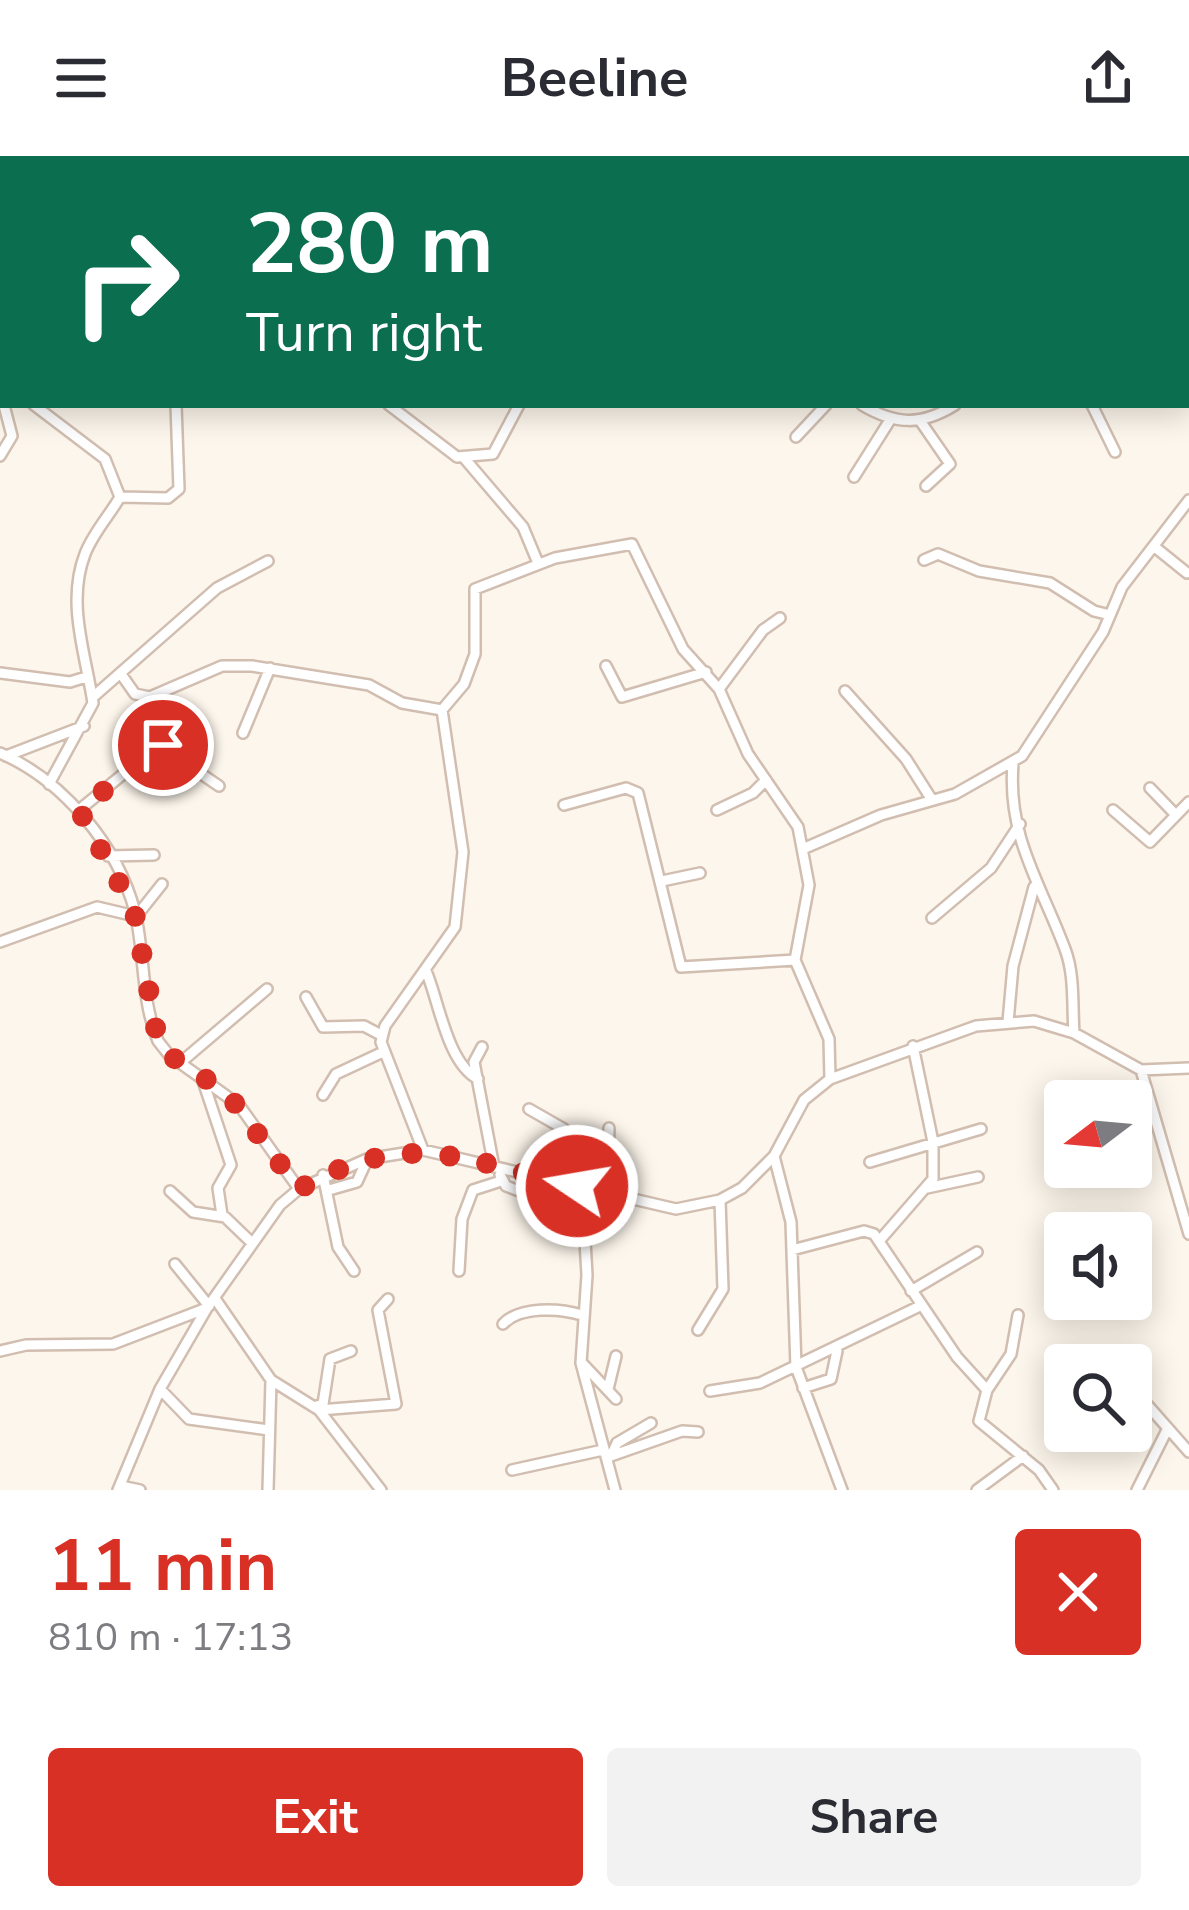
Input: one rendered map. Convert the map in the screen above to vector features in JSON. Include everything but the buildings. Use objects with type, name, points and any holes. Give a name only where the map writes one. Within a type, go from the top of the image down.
[{"type":"street","points":[[0,456],[12,436],[5,408]]},
{"type":"street","points":[[38,408],[105,458],[120,497]]},
{"type":"street","points":[[120,497],[168,498],[179,489],[176,408]]},
{"type":"street","points":[[392,408],[465,459],[523,527],[538,563]]},
{"type":"street","points":[[465,459],[494,454],[517,408]]},
{"type":"street","points":[[796,437],[823,408]]},
{"type":"street","points":[[868,408],[890,420],[921,422],[949,408]]},
{"type":"street","points":[[1093,408],[1115,452]]},
{"type":"street","points":[[854,477],[890,420]]},
{"type":"street","points":[[921,422],[950,464],[926,486]]},
{"type":"street","points":[[93,697],[86,677],[79,577],[93,538],[120,497]]},
{"type":"street","points":[[806,848],[1012,764],[1110,615],[1122,587],[1189,500]]},
{"type":"street","points":[[423,1150],[383,1052],[382,1035],[453,934],[463,851],[442,710],[464,684],[475,654],[472,593],[538,563],[632,544],[683,649],[719,688],[746,751],[792,815],[806,848],[809,884],[795,959],[829,1040],[830,1079]]},
{"type":"street","points":[[1156,548],[1187,573]]},
{"type":"street","points":[[924,560],[938,554],[979,572],[1049,584],[1094,611],[1110,615]]},
{"type":"street","points":[[49,784],[84,726],[93,697],[217,588],[268,561]]},
{"type":"street","points":[[719,688],[763,630],[780,618]]},
{"type":"street","points":[[121,674],[135,694],[144,698],[222,666],[270,668],[368,686],[402,703],[442,710]]},
{"type":"street","points":[[606,666],[620,697],[706,672]]},
{"type":"street","points":[[243,733],[270,668]]},
{"type":"street","points":[[0,673],[70,682],[86,677]]},
{"type":"street","points":[[845,691],[906,759],[932,800]]},
{"type":"street","points":[[3,755],[84,726]]},
{"type":"street","points":[[42,743],[65,751]]},
{"type":"street","points":[[79,810],[159,745],[219,786]]},
{"type":"street","points":[[3,755],[79,810],[108,856],[135,917],[152,1026],[180,1063],[238,1105],[299,1189]]},
{"type":"street","points":[[1012,764],[1012,807],[1035,886],[1065,950],[1074,1033]]},
{"type":"street","points":[[717,810],[754,794],[766,780]]},
{"type":"street","points":[[1150,788],[1175,814]]},
{"type":"street","points":[[564,805],[634,789],[646,810],[681,967],[795,959]]},
{"type":"street","points":[[1113,810],[1150,842],[1189,802]]},
{"type":"street","points":[[932,918],[992,868],[1020,824]]},
{"type":"street","points":[[108,856],[154,855]]},
{"type":"street","points":[[662,880],[700,873]]},
{"type":"street","points":[[135,917],[162,884]]},
{"type":"street","points":[[1008,1022],[1013,966],[1035,886]]},
{"type":"street","points":[[0,942],[97,907],[135,917]]},
{"type":"street","points":[[426,971],[452,1042],[468,1073],[478,1079]]},
{"type":"street","points":[[180,1063],[267,988]]},
{"type":"street","points":[[306,997],[323,1028],[364,1026],[382,1035]]},
{"type":"street","points":[[140,1490],[119,1488],[160,1389],[252,1243],[299,1189],[323,1175],[368,1160],[423,1150],[498,1172],[676,1209],[720,1200],[742,1188],[774,1156],[804,1100],[830,1079],[914,1046],[1008,1022],[1034,1021],[1074,1033],[1141,1070],[1189,1068]]},
{"type":"street","points":[[880,1240],[933,1179],[934,1142],[914,1046]]},
{"type":"street","points":[[482,1047],[474,1056],[498,1172],[537,1198]]},
{"type":"street","points":[[322,1095],[336,1073],[383,1052]]},
{"type":"street","points":[[1141,1070],[1189,1234]]},
{"type":"street","points":[[201,1077],[220,1119],[232,1165],[218,1188],[222,1215]]},
{"type":"street","points":[[529,1109],[564,1129],[579,1188],[587,1275],[581,1363],[614,1490]]},
{"type":"street","points":[[607,1196],[609,1128]]},
{"type":"street","points":[[869,1162],[981,1129]]},
{"type":"street","points":[[774,1156],[791,1222],[796,1367],[842,1490]]},
{"type":"street","points":[[328,1190],[357,1182],[368,1160]]},
{"type":"street","points":[[459,1270],[462,1219],[473,1190],[498,1172]]},
{"type":"street","points":[[323,1175],[338,1247],[354,1271]]},
{"type":"street","points":[[927,1189],[978,1177]]},
{"type":"street","points":[[170,1191],[193,1212],[222,1215],[252,1243]]},
{"type":"street","points":[[698,1330],[723,1289],[720,1200]]},
{"type":"street","points":[[792,1250],[864,1231],[880,1240],[911,1291],[987,1390]]},
{"type":"street","points":[[911,1291],[977,1252]]},
{"type":"street","points":[[175,1264],[272,1380],[317,1409],[381,1490]]},
{"type":"street","points":[[317,1409],[396,1404],[378,1310],[388,1298]]},
{"type":"street","points":[[0,1351],[26,1345],[113,1344],[211,1305]]},
{"type":"street","points":[[803,1388],[831,1379],[845,1338],[922,1305]]},
{"type":"street","points":[[503,1324],[514,1314],[567,1310],[582,1315]]},
{"type":"street","points":[[1018,1315],[1011,1354],[987,1390],[979,1421],[1023,1456],[1053,1490]]},
{"type":"street","points":[[317,1409],[330,1360],[351,1351]]},
{"type":"street","points":[[710,1391],[760,1383],[837,1351]]},
{"type":"street","points":[[608,1389],[616,1356]]},
{"type":"street","points":[[581,1363],[616,1399]]},
{"type":"street","points":[[268,1490],[272,1380]]},
{"type":"street","points":[[160,1389],[189,1419],[269,1430]]},
{"type":"street","points":[[1152,1410],[1189,1452]]},
{"type":"street","points":[[607,1457],[617,1443],[651,1423]]},
{"type":"street","points":[[1137,1490],[1168,1428]]},
{"type":"street","points":[[512,1470],[607,1457],[682,1431],[698,1432]]},
{"type":"street","points":[[977,1490],[1023,1456]]},
{"type":"route","points":[[163,745],[154,746],[118,782],[79,810],[134,910],[152,1026],[169,1055],[227,1093],[299,1189],[323,1175],[385,1154],[423,1150],[577,1186]]}]
